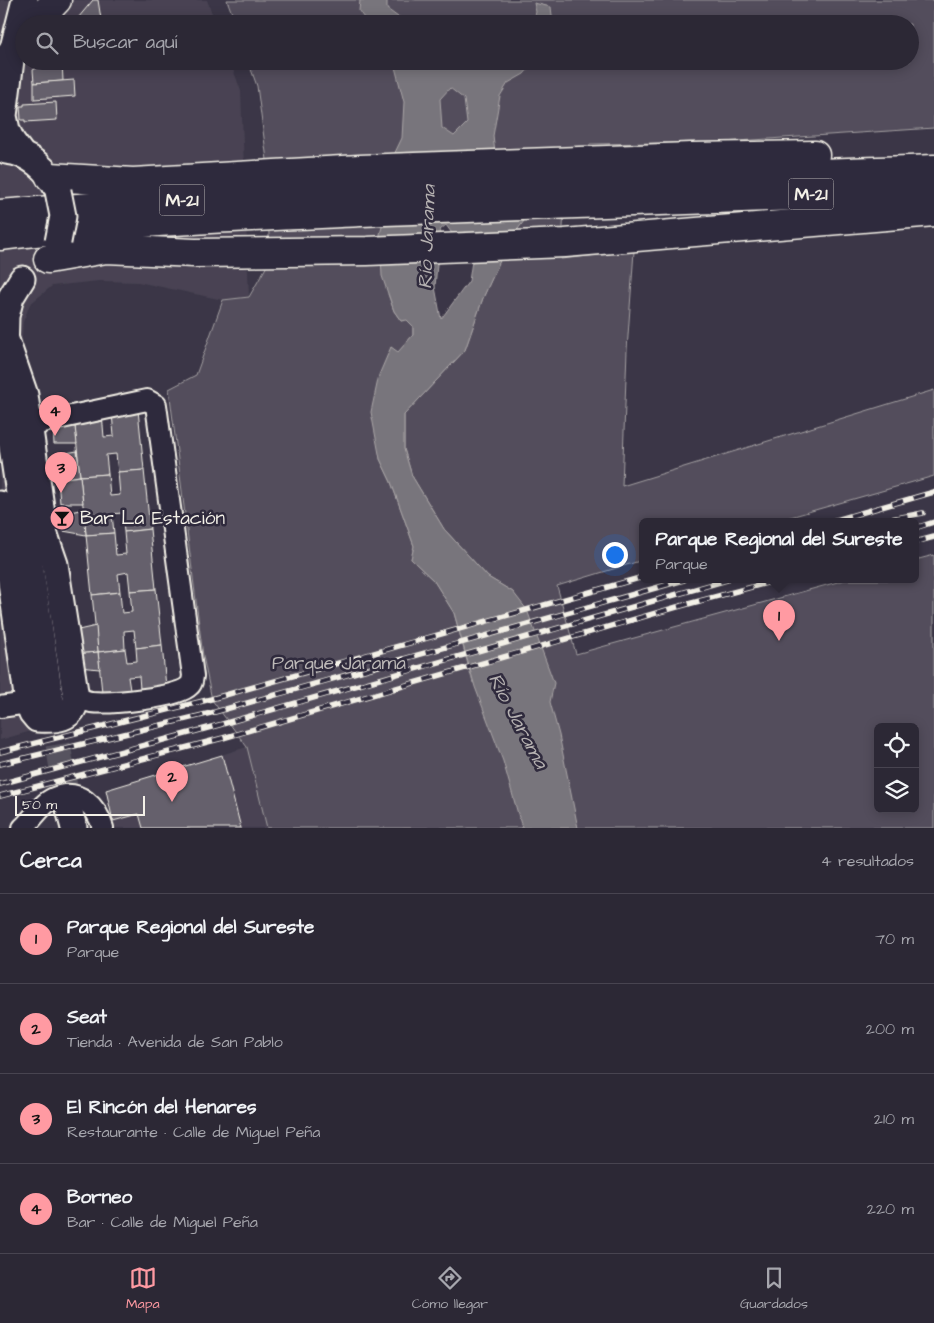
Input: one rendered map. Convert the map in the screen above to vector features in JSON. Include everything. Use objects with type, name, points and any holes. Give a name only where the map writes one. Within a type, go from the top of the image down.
[{"type":"highway","points":[[43,15],[58,0]]},
{"type":"highway","points":[[689,178],[934,153]]},
{"type":"highway","name":"M-21","points":[[0,214],[133,203],[363,191],[934,169]]},
{"type":"highway","name":"M-21","points":[[689,178],[934,191]]},
{"type":"highway","points":[[54,184],[133,182],[363,191]]},
{"type":"highway","name":"M-21","points":[[0,236],[136,224],[363,191]]},
{"type":"highway","points":[[53,250],[106,249],[195,253],[367,252],[565,243],[934,212]]},
{"type":"street","points":[[6,0],[12,46],[4,116],[12,141],[11,152],[36,162],[54,184],[63,216],[53,250],[33,273],[11,281],[12,297],[6,316],[4,334],[2,389],[40,705]]},
{"type":"street","points":[[21,15],[25,0]]},
{"type":"street","points":[[4,334],[25,395],[45,536],[55,564],[76,698],[75,708],[69,715],[48,720],[37,719],[32,713],[40,705]]},
{"type":"street","points":[[31,428],[43,422],[147,400],[156,405],[193,676],[192,684],[178,693],[119,702],[90,702],[76,698]]},
{"type":"street","points":[[0,504],[40,705]]},
{"type":"street","points":[[0,707],[40,705]]},
{"type":"street","points":[[27,824],[54,798],[70,795],[83,798],[93,806],[101,819],[103,828]]},
{"type":"shaded area","points":[[0,0],[207,0],[213,15],[15,15],[15,70],[233,70],[241,91],[249,297],[223,300],[138,282],[99,281],[52,286],[30,304],[23,322],[22,338],[37,441],[84,716],[0,740]]},
{"type":"shaded area","points":[[247,747],[267,828],[115,828],[106,790]]},
{"type":"green space","name":"Parque Jarama","points":[[227,0],[934,0],[934,128],[723,142],[590,144],[564,211],[561,259],[634,251],[627,350],[622,486],[934,390],[934,476],[787,518],[639,518],[639,561],[557,586],[576,654],[834,583],[919,583],[919,559],[934,555],[934,828],[267,828],[247,747],[212,700],[203,656],[169,389],[196,375],[223,300],[249,297],[268,264],[267,160],[257,86],[251,70],[919,70],[919,15],[233,15]],"holes":[[[529,214],[509,240],[483,298],[465,350],[404,415],[404,449],[412,476],[444,529],[488,577],[513,592],[545,662],[473,683],[454,613],[434,581],[411,559],[414,546],[391,482],[380,459],[391,347],[398,353],[413,335],[413,326],[407,319],[401,321],[394,311],[388,294],[445,215]]]},
{"type":"water","points":[[360,0],[387,0],[387,9],[395,15],[362,15],[359,11]]},
{"type":"water","points":[[534,3],[551,7],[552,15],[535,15]]},
{"type":"water","name":"Río Jarama","points":[[396,70],[527,70],[508,83],[500,96],[493,136],[495,153],[530,213],[509,241],[483,298],[465,350],[404,415],[404,449],[412,476],[444,529],[488,577],[513,592],[527,610],[554,683],[550,702],[559,735],[578,828],[522,828],[503,761],[475,687],[454,613],[434,581],[411,559],[414,546],[391,482],[380,459],[371,412],[379,375],[391,347],[398,352],[413,335],[413,326],[407,320],[401,321],[394,311],[382,276],[380,234],[395,181],[390,163],[402,138],[404,102]],"holes":[[[450,88],[464,99],[467,123],[454,136],[442,128],[440,99]],[[446,225],[472,261],[469,281],[441,319],[435,287],[440,230]]]},
{"type":"building","points":[[93,0],[98,0],[100,15],[80,15]]},
{"type":"building","points":[[33,70],[62,70],[63,81],[34,83]]},
{"type":"building","points":[[74,80],[75,96],[34,99],[34,83]]},
{"type":"building","points":[[56,102],[57,120],[25,122],[25,120],[21,120],[20,106],[24,106],[24,104]]},
{"type":"building","points":[[138,410],[144,470],[118,472],[116,454],[106,455],[108,474],[80,476],[74,418],[102,414],[104,437],[114,436],[112,413]]},
{"type":"building","points":[[74,418],[77,444],[54,444],[53,426]]},
{"type":"building","points":[[77,451],[80,476],[58,479],[55,455]]},
{"type":"building","points":[[144,470],[150,529],[124,532],[122,513],[112,514],[114,533],[86,535],[80,476],[108,474],[110,496],[120,495],[118,472]]},
{"type":"building","points":[[80,476],[83,503],[60,503],[58,479]]},
{"type":"building","points":[[84,509],[86,535],[63,531],[61,514]]},
{"type":"building","points":[[150,529],[156,589],[130,591],[128,572],[118,574],[120,592],[92,595],[86,535],[114,533],[116,555],[126,554],[124,532]]},
{"type":"building","points":[[156,589],[162,645],[136,648],[134,630],[124,631],[125,649],[98,652],[92,595],[120,592],[122,613],[132,612],[130,591]]},
{"type":"building","points":[[96,626],[98,652],[76,654],[74,631]]},
{"type":"building","points":[[162,645],[166,687],[140,689],[139,676],[128,677],[130,690],[102,693],[98,652],[125,649],[127,662],[137,661],[136,648]]},
{"type":"building","points":[[98,652],[100,669],[78,667],[76,654]]},
{"type":"building","points":[[222,755],[241,828],[143,828],[139,814],[113,821],[106,790]]},
{"type":"tunnel","points":[[52,708],[68,805]]},
{"type":"railway","points":[[843,518],[934,492]]},
{"type":"railway","points":[[896,518],[923,513]]},
{"type":"railway","points":[[919,527],[934,522]]},
{"type":"railway","points":[[919,541],[934,537]]},
{"type":"railway","points":[[0,752],[211,699],[639,578]]},
{"type":"railway","points":[[0,764],[215,712],[673,583]]},
{"type":"railway","points":[[0,784],[219,725],[716,583]]},
{"type":"railway","points":[[0,796],[223,738],[677,607],[767,583]]},
{"type":"place","name":"Borneo","points":[[55,436]]},
{"type":"place","name":"El Rincón del Henares","points":[[61,493]]},
{"type":"place","name":"Bar La Estación","points":[[62,518]]},
{"type":"place","name":"Parque Regional del Sureste","points":[[779,641]]},
{"type":"place","name":"Seat","points":[[172,802]]}]
